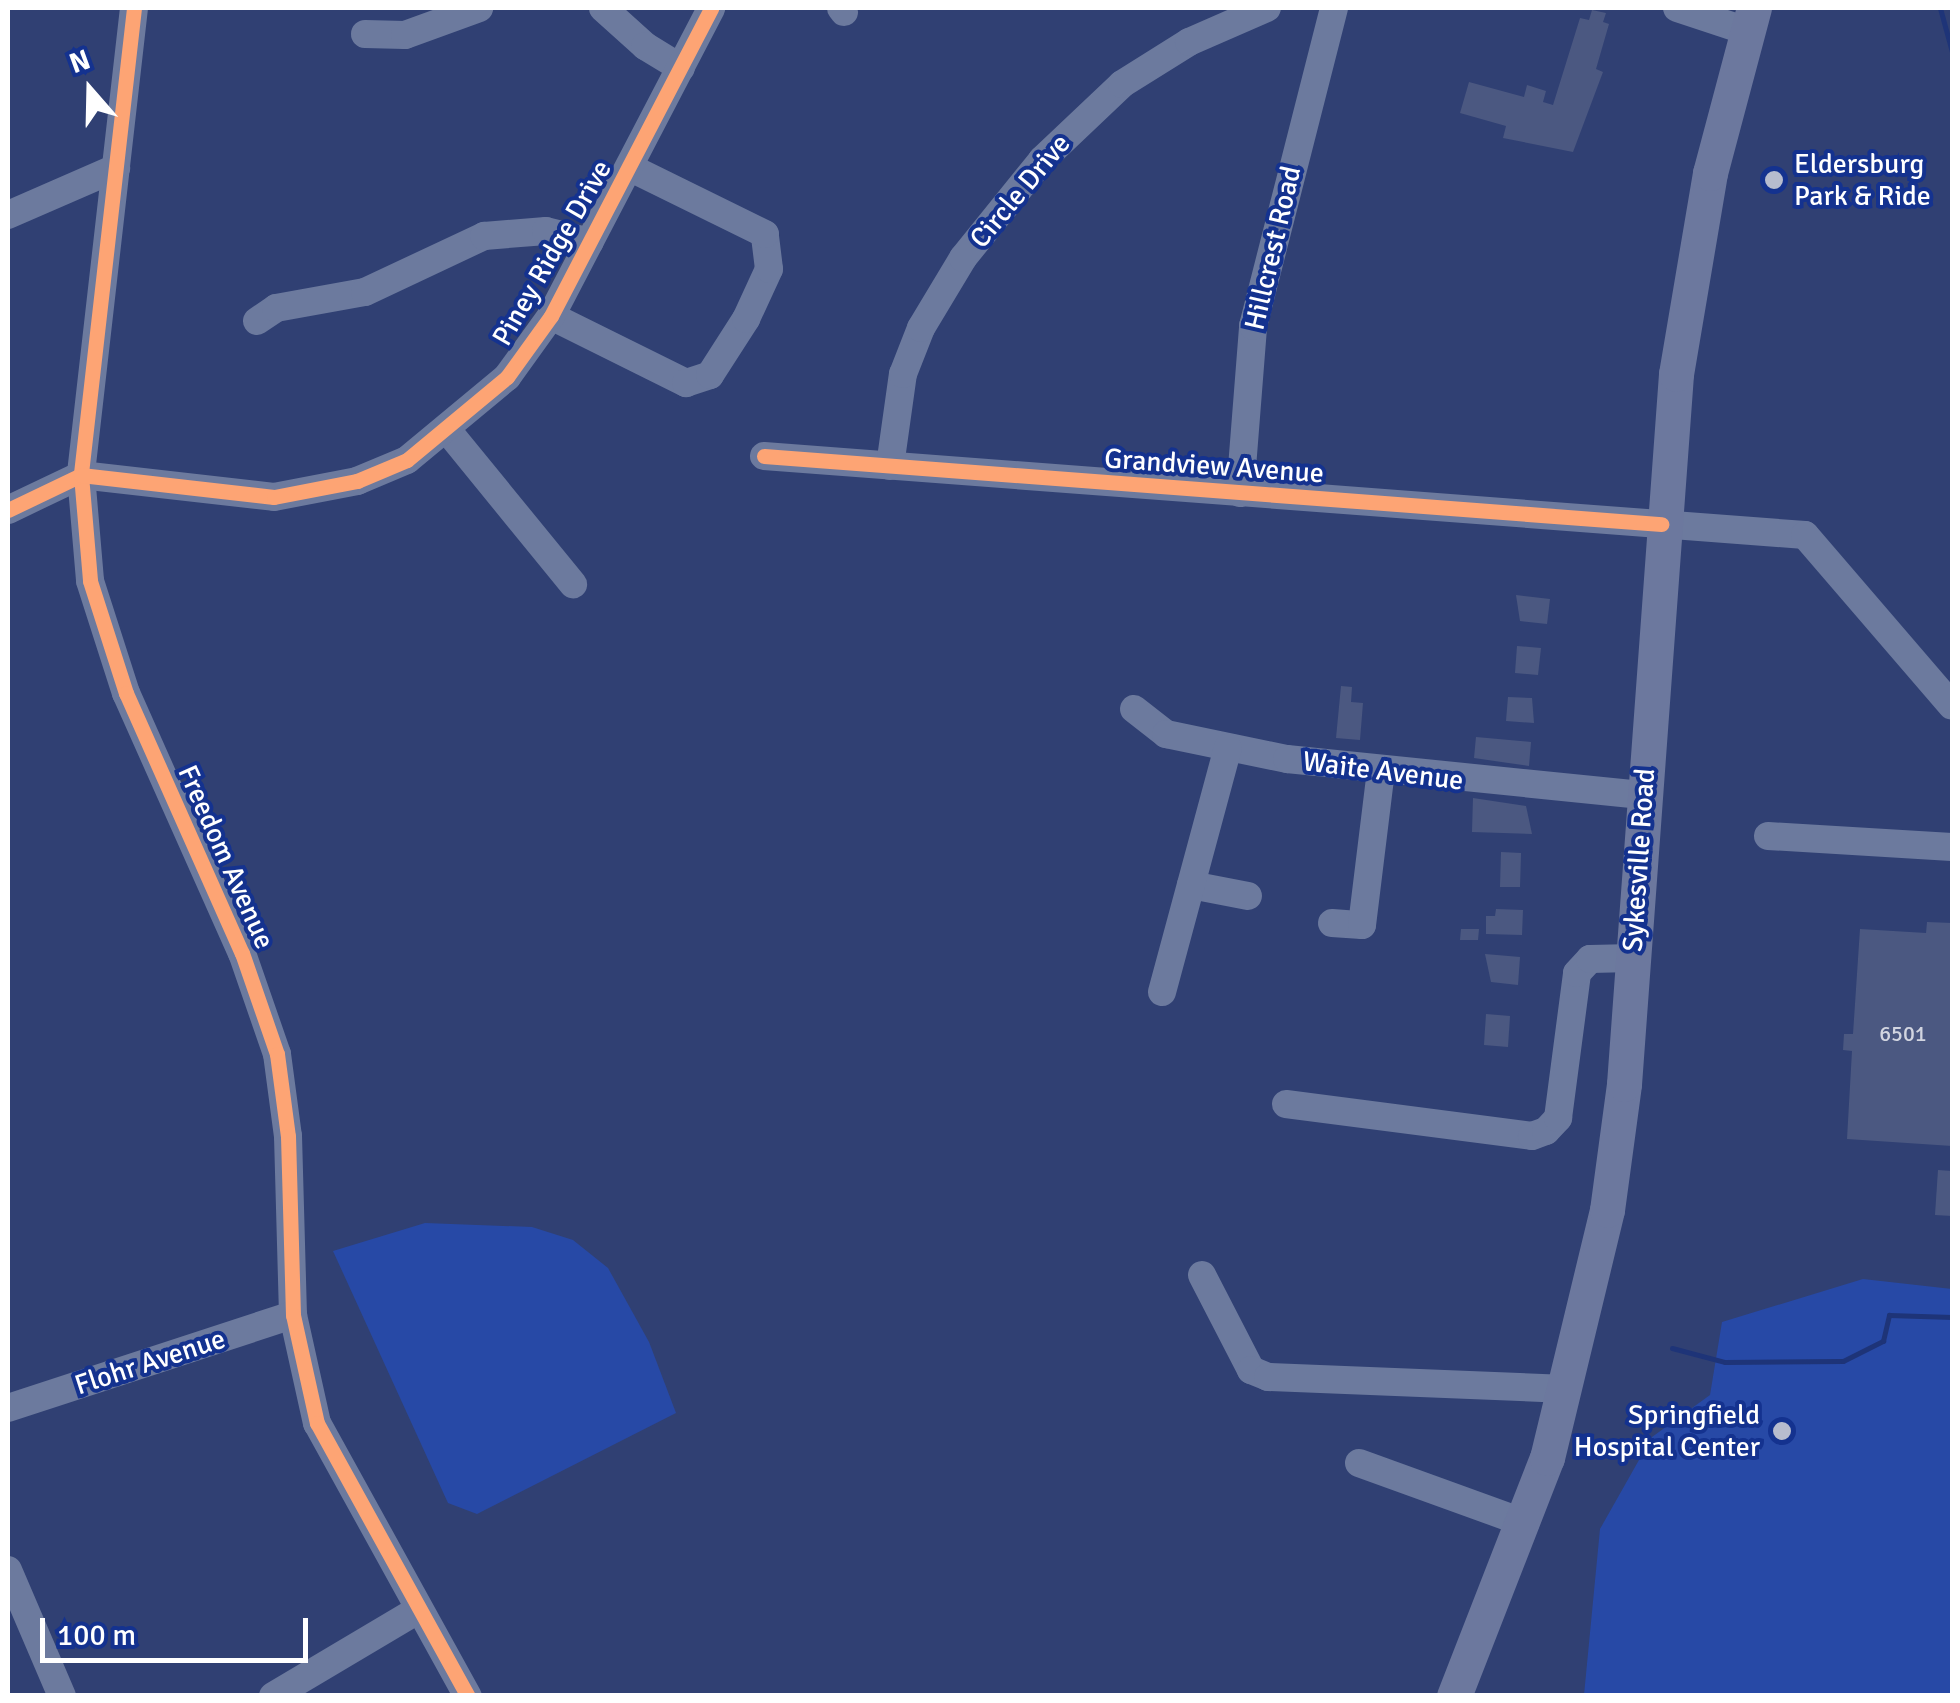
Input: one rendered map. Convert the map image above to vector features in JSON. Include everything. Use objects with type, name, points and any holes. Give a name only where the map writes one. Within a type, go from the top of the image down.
[{"type":"main road","name":"Sykesville Road","points":[[1454,1696],[1526,1523],[1567,1389],[1607,1210],[1633,958],[1661,524],[1691,271],[1751,19]]},
{"type":"street","name":"Freedom Avenue","points":[[134,8],[81,474],[90,580],[108,648],[242,953],[277,1054],[288,1136],[293,1316],[317,1422],[416,1611],[468,1696]]},
{"type":"street","points":[[364,34],[405,35],[479,8]]},
{"type":"street","points":[[603,8],[645,46],[682,68]]},
{"type":"street","name":"Piney Ridge Drive","points":[[81,474],[274,498],[356,481],[407,460],[448,431],[506,377],[551,316],[712,8]]},
{"type":"street","name":"Hillcrest Road","points":[[1240,493],[1254,326],[1334,8]]},
{"type":"street","points":[[1677,8],[1751,19]]},
{"type":"street","name":"Circle Drive","points":[[890,466],[903,374],[921,328],[963,258],[1042,160],[1122,84],[1189,42],[1259,9]]},
{"type":"street","points":[[8,214],[116,168]]},
{"type":"street","points":[[551,316],[686,384],[710,375],[746,319],[769,269],[765,234],[631,168]]},
{"type":"street","points":[[256,320],[276,308],[365,292],[484,236],[546,231],[590,242]]},
{"type":"street","points":[[448,431],[574,584]]},
{"type":"street","name":"Grandview Avenue","points":[[764,456],[1805,534],[1952,706]]},
{"type":"street","points":[[8,510],[81,474]]},
{"type":"street","name":"Waite Avenue","points":[[1134,709],[1166,734],[1228,748],[1381,771],[1644,795]]},
{"type":"street","points":[[1162,992],[1228,748]]},
{"type":"street","points":[[1332,923],[1362,925],[1381,771]]},
{"type":"street","points":[[1768,836],[1952,847]]},
{"type":"street","points":[[1191,885],[1248,896]]},
{"type":"street","points":[[1286,1104],[1532,1136],[1546,1131],[1558,1118],[1577,973],[1590,959],[1633,958]]},
{"type":"street","points":[[1202,1275],[1251,1370],[1268,1377],[1567,1389]]},
{"type":"street","name":"Flohr Avenue","points":[[8,1408],[293,1316]]},
{"type":"street","points":[[1359,1464],[1526,1523]]},
{"type":"street","points":[[8,1570],[62,1696]]},
{"type":"street","points":[[273,1696],[416,1611]]},
{"type":"shaded area","points":[[425,1223],[532,1227],[573,1240],[608,1268],[649,1342],[676,1413],[477,1514],[448,1503],[333,1251]]},
{"type":"shaded area","name":"Springfield Hospital Center","points":[[1863,1279],[1952,1289],[1952,1695],[1584,1695],[1600,1529],[1652,1437],[1710,1395],[1722,1322]]},
{"type":"building","points":[[1592,10],[1606,13],[1603,22],[1609,24],[1596,69],[1603,72],[1573,152],[1503,138],[1506,126],[1460,113],[1469,82],[1524,97],[1527,85],[1546,91],[1543,102],[1553,105],[1580,18],[1589,20]]},
{"type":"building","points":[[1516,595],[1550,599],[1547,624],[1520,621]]},
{"type":"building","points":[[1517,646],[1541,648],[1538,675],[1515,673]]},
{"type":"building","points":[[1341,686],[1352,687],[1351,702],[1363,703],[1360,740],[1336,738]]},
{"type":"building","points":[[1508,697],[1532,698],[1534,723],[1506,721]]},
{"type":"building","points":[[1476,737],[1531,742],[1529,766],[1474,758]]},
{"type":"building","points":[[1473,798],[1526,806],[1532,834],[1472,832]]},
{"type":"building","points":[[1501,852],[1521,853],[1520,887],[1500,887]]},
{"type":"building","points":[[1496,909],[1523,910],[1522,935],[1486,934],[1486,916],[1495,916]]},
{"type":"building","points":[[1927,922],[1952,923],[1952,1146],[1847,1139],[1852,1051],[1843,1050],[1844,1034],[1853,1034],[1860,929],[1926,933]]},
{"type":"building","points":[[1461,929],[1479,929],[1478,940],[1460,940]]},
{"type":"building","points":[[1485,954],[1520,957],[1518,985],[1491,982]]},
{"type":"building","points":[[1486,1014],[1510,1016],[1508,1047],[1484,1045]]},
{"type":"building","points":[[1938,1170],[1952,1171],[1952,1216],[1935,1215]]},
{"type":"waterway","points":[[1940,8],[1952,52]]},
{"type":"waterway","points":[[1672,1348],[1725,1362],[1843,1361],[1883,1341],[1889,1315],[1952,1317]]},
{"type":"cycle path","points":[[134,8],[81,475],[90,581],[126,693],[242,953],[277,1054],[288,1136],[293,1315],[317,1423],[468,1696]]},
{"type":"cycle path","points":[[8,510],[81,475],[274,497],[357,481],[407,460],[507,377],[551,316],[711,8]]},
{"type":"cycle path","points":[[764,456],[1661,524]]},
{"type":"place","name":"Eldersburg Park & Ride","points":[[1774,180]]},
{"type":"place","name":"Springfield Hospital Center","points":[[1782,1431]]}]
